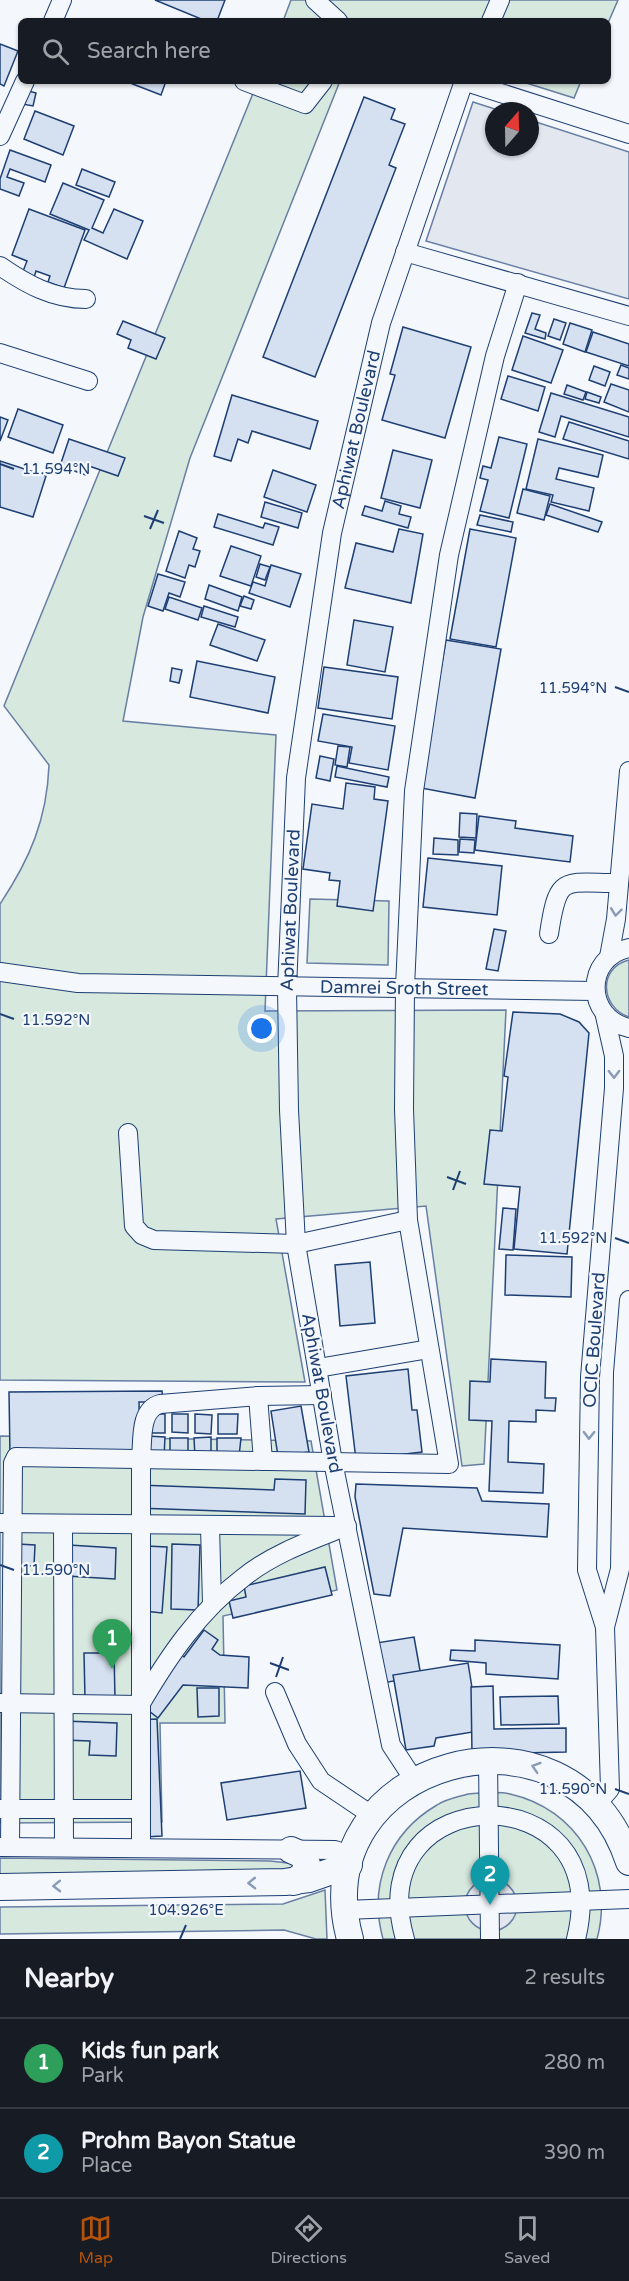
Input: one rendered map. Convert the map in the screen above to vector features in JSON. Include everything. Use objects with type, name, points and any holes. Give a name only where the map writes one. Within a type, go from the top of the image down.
[{"type":"highway","points":[[350,1939],[345,1910],[350,1860],[358,1839],[373,1816],[414,1780],[444,1766],[488,1759],[518,1762],[546,1770],[575,1786],[621,1830],[629,1862]]},
{"type":"highway","points":[[291,1850],[302,1855],[307,1863],[304,1874],[294,1882]]},
{"type":"highway","points":[[0,1887],[294,1882],[350,1860]]},
{"type":"street","points":[[54,18],[62,0]]},
{"type":"street","points":[[315,0],[336,18]]},
{"type":"street","points":[[492,18],[500,0]]},
{"type":"street","points":[[0,135],[24,84]]},
{"type":"street","points":[[252,84],[305,104],[321,84]]},
{"type":"street","name":"Aphiwat Boulevard","points":[[414,1780],[391,1744],[333,1462],[296,1244],[286,988],[296,778],[332,533],[381,323],[463,84]]},
{"type":"street","points":[[473,84],[629,134]]},
{"type":"street","points":[[405,252],[629,316]]},
{"type":"street","points":[[0,266],[17,278],[47,292],[70,299],[86,299]]},
{"type":"street","points":[[350,1860],[336,1850],[5,1847],[6,1523],[13,1463],[16,1457],[448,1464],[408,1220],[405,987],[414,791],[449,555],[495,356],[518,283]]},
{"type":"street","points":[[0,353],[88,381]]},
{"type":"street","points":[[609,957],[619,883],[629,771]]},
{"type":"street","points":[[549,934],[554,899],[560,889],[571,883],[619,883]]},
{"type":"street","points":[[595,991],[600,967],[609,957],[629,948]]},
{"type":"street","name":"Damrei Sroth Street","points":[[0,972],[78,983],[595,991]]},
{"type":"street","name":"OCIC Boulevard","points":[[595,991],[596,1000],[605,1016],[614,1056],[614,1088],[590,1377],[587,1570],[605,1628],[610,1789],[596,1804]]},
{"type":"street","points":[[605,1016],[618,1026],[629,1028]]},
{"type":"street","points":[[128,1133],[134,1226],[142,1235],[154,1240],[296,1244],[408,1220]]},
{"type":"street","name":"OCIC Boulevard","points":[[605,1628],[620,1569],[623,1372],[629,1300]]},
{"type":"street","points":[[318,1368],[429,1349]]},
{"type":"street","points":[[141,1848],[141,1459],[146,1413],[151,1407],[258,1396],[322,1395]]},
{"type":"street","points":[[258,1396],[263,1461]]},
{"type":"street","points":[[6,1523],[347,1526]]},
{"type":"street","points":[[63,1524],[64,1847]]},
{"type":"street","points":[[210,1525],[212,1605]]},
{"type":"street","points":[[294,1526],[299,1545]]},
{"type":"street","points":[[140,1705],[171,1652],[212,1605],[244,1576],[299,1545],[347,1526]]},
{"type":"street","points":[[275,1692],[297,1744],[321,1781],[373,1816]]},
{"type":"street","points":[[5,1703],[140,1705]]},
{"type":"street","points":[[488,1759],[490,1939]]},
{"type":"street","points":[[5,1809],[141,1809]]},
{"type":"street","points":[[405,1939],[398,1908],[400,1887],[407,1864],[425,1840],[449,1822],[489,1815],[506,1815],[535,1825],[556,1841],[571,1862],[582,1901],[576,1939]]},
{"type":"street","points":[[345,1910],[629,1899]]},
{"type":"shaded area","points":[[291,0],[618,0],[610,18],[284,18]]},
{"type":"shaded area","points":[[257,84],[339,84],[190,458],[143,617],[123,721],[276,735],[265,1011],[506,1010],[484,1464],[462,1466],[426,1206],[276,1219],[305,1382],[0,1380],[0,904],[20,871],[41,821],[48,785],[49,765],[4,706]]},
{"type":"shaded area","points":[[530,84],[580,84],[574,98]]},
{"type":"shaded area","points":[[473,102],[485,106],[485,156],[539,156],[539,123],[629,152],[629,299],[426,241]]},
{"type":"shaded area","points":[[310,899],[389,901],[388,965],[307,963]]},
{"type":"shaded area","points":[[629,960],[629,1017],[613,1005],[606,988],[612,971],[619,964]]},
{"type":"shaded area","points":[[0,1436],[311,1441],[337,1590],[223,1616],[225,1723],[160,1723],[162,1822],[0,1823]]},
{"type":"shaded area","points":[[505,1793],[534,1802],[554,1814],[572,1829],[585,1847],[595,1868],[600,1891],[601,1914],[597,1939],[383,1939],[378,1899],[386,1862],[395,1845],[420,1817],[441,1803],[468,1794]]},
{"type":"shaded area","points":[[0,1858],[270,1861],[297,1864],[297,1867],[271,1871],[0,1874]]},
{"type":"shaded area","points":[[491,1879],[505,1883],[513,1891],[517,1905],[513,1919],[505,1927],[491,1931],[477,1927],[469,1919],[465,1905],[469,1891],[477,1883]]},
{"type":"shaded area","points":[[325,1890],[327,1939],[316,1939],[284,1930],[0,1934],[0,1907],[283,1904]]},
{"type":"building","points":[[155,0],[225,0],[218,18],[199,18]]},
{"type":"building","points":[[0,44],[18,51],[4,86],[0,84]]},
{"type":"building","points":[[133,84],[165,84],[161,95]]},
{"type":"building","points":[[25,90],[36,93],[33,106],[22,104]]},
{"type":"building","points":[[364,97],[395,109],[391,119],[405,124],[389,165],[396,168],[315,377],[263,357]]},
{"type":"building","points":[[35,111],[74,126],[63,155],[24,139]]},
{"type":"building","points":[[10,150],[51,165],[45,182],[10,169],[7,177],[24,183],[19,196],[0,189],[0,179]]},
{"type":"building","points":[[82,169],[115,182],[109,197],[76,185]]},
{"type":"building","points":[[63,183],[104,200],[92,228],[103,233],[114,209],[143,221],[127,259],[84,240],[89,230],[50,214]]},
{"type":"building","points":[[29,209],[85,230],[64,288],[48,282],[50,276],[36,271],[32,284],[20,279],[27,261],[12,255]]},
{"type":"building","points":[[532,313],[540,315],[535,329],[546,333],[545,339],[525,333]]},
{"type":"building","points":[[554,319],[566,323],[560,340],[548,336]]},
{"type":"building","points":[[123,321],[165,338],[156,359],[128,348],[131,340],[117,334]]},
{"type":"building","points":[[570,323],[592,330],[585,352],[563,344]]},
{"type":"building","points":[[403,327],[471,347],[445,438],[382,420],[395,375],[390,374]]},
{"type":"building","points":[[593,332],[629,344],[629,366],[586,352]]},
{"type":"building","points":[[523,336],[563,350],[551,383],[512,370]]},
{"type":"building","points":[[621,365],[629,368],[629,379],[617,375]]},
{"type":"building","points":[[594,366],[610,372],[605,386],[589,380]]},
{"type":"building","points":[[508,376],[545,387],[538,411],[501,399]]},
{"type":"building","points":[[611,384],[629,390],[629,412],[604,402]]},
{"type":"building","points":[[567,385],[586,392],[583,400],[564,394]]},
{"type":"building","points":[[587,392],[601,397],[599,403],[585,399]]},
{"type":"building","points":[[551,393],[629,417],[629,437],[561,416],[555,437],[539,432]]},
{"type":"building","points":[[232,395],[318,421],[310,449],[252,431],[248,443],[238,439],[231,461],[214,456]]},
{"type":"building","points":[[18,409],[63,425],[53,453],[8,437]]},
{"type":"building","points":[[0,417],[8,420],[0,441]]},
{"type":"building","points":[[569,422],[629,441],[629,459],[563,439]]},
{"type":"building","points":[[499,437],[527,444],[509,518],[480,511],[488,480],[480,478],[483,466],[491,468]]},
{"type":"building","points":[[69,439],[125,458],[118,476],[89,466],[86,475],[60,466]]},
{"type":"building","points":[[538,439],[603,455],[598,477],[559,468],[556,479],[594,488],[589,511],[551,502],[553,495],[526,489]]},
{"type":"building","points":[[393,450],[432,460],[420,508],[381,498]]},
{"type":"building","points":[[0,461],[46,476],[33,517],[0,507]]},
{"type":"building","points":[[273,470],[316,485],[307,512],[264,497]]},
{"type":"building","points":[[523,489],[550,496],[544,520],[517,513]]},
{"type":"building","points":[[385,501],[401,506],[399,514],[411,517],[408,528],[362,515],[365,506],[382,511]]},
{"type":"building","points":[[265,502],[302,513],[298,528],[261,517]]},
{"type":"building","points":[[550,504],[602,522],[598,532],[546,515]]},
{"type":"building","points":[[218,514],[263,528],[265,523],[279,527],[273,545],[214,527]]},
{"type":"building","points":[[480,515],[513,522],[511,532],[477,525]]},
{"type":"building","points":[[399,529],[423,534],[411,603],[345,588],[356,543],[393,552]]},
{"type":"building","points":[[470,529],[516,538],[496,647],[450,639]]},
{"type":"building","points":[[179,531],[197,538],[193,549],[200,551],[195,567],[189,565],[185,578],[166,571]]},
{"type":"building","points":[[231,546],[261,556],[251,586],[220,576]]},
{"type":"building","points":[[260,564],[270,567],[265,580],[256,577]]},
{"type":"building","points":[[271,565],[301,574],[290,607],[249,593],[253,582],[265,586]]},
{"type":"building","points":[[158,574],[185,582],[180,597],[169,593],[163,611],[148,606]]},
{"type":"building","points":[[209,585],[242,597],[238,611],[205,599]]},
{"type":"building","points":[[244,596],[254,600],[251,609],[240,606]]},
{"type":"building","points":[[169,597],[202,608],[198,620],[165,609]]},
{"type":"building","points":[[204,606],[238,617],[235,627],[201,617]]},
{"type":"building","points":[[354,620],[393,627],[385,672],[347,665]]},
{"type":"building","points":[[218,624],[265,640],[257,661],[210,645]]},
{"type":"building","points":[[446,640],[501,649],[475,798],[421,788]]},
{"type":"building","points":[[197,661],[275,677],[268,713],[190,697]]},
{"type":"building","points":[[324,667],[398,677],[392,719],[318,708]]},
{"type":"building","points":[[172,668],[182,670],[179,683],[170,681]]},
{"type":"building","points":[[323,714],[395,726],[388,770],[349,763],[352,747],[318,741]]},
{"type":"building","points":[[338,746],[350,747],[347,767],[335,765]]},
{"type":"building","points":[[320,756],[334,759],[330,781],[316,778]]},
{"type":"building","points":[[337,766],[389,777],[387,787],[335,777]]},
{"type":"building","points":[[346,783],[375,787],[374,799],[388,801],[373,911],[337,906],[340,881],[329,880],[330,873],[303,869],[312,804],[343,809]]},
{"type":"building","points":[[460,813],[477,814],[476,838],[459,837]]},
{"type":"building","points":[[479,816],[516,821],[515,828],[573,836],[570,862],[475,850]]},
{"type":"building","points":[[434,838],[458,840],[458,855],[433,854]]},
{"type":"building","points":[[460,839],[475,840],[474,853],[459,852]]},
{"type":"building","points":[[428,858],[502,866],[497,915],[423,907]]},
{"type":"building","points":[[494,929],[506,931],[498,971],[486,969]]},
{"type":"building","points":[[513,1012],[560,1014],[579,1022],[589,1033],[567,1254],[514,1249],[520,1187],[484,1184],[490,1130],[502,1131],[508,1077],[504,1076]]},
{"type":"building","points":[[503,1208],[516,1209],[513,1250],[499,1249]]},
{"type":"building","points":[[506,1255],[572,1257],[571,1297],[505,1295]]},
{"type":"building","points":[[370,1262],[375,1323],[340,1326],[335,1265]]},
{"type":"building","points":[[491,1359],[546,1362],[545,1398],[556,1398],[555,1411],[536,1410],[536,1422],[509,1421],[508,1462],[544,1464],[543,1493],[489,1491],[492,1421],[469,1420],[470,1381],[490,1382]]},
{"type":"building","points":[[408,1369],[412,1410],[417,1410],[422,1452],[356,1460],[346,1376]]},
{"type":"building","points":[[162,1391],[163,1402],[139,1402],[140,1455],[10,1456],[9,1392]]},
{"type":"building","points":[[301,1406],[309,1452],[278,1456],[271,1411]]},
{"type":"building","points":[[147,1414],[165,1414],[165,1433],[148,1433]]},
{"type":"building","points":[[172,1414],[188,1414],[188,1433],[172,1432]]},
{"type":"building","points":[[195,1414],[212,1415],[211,1434],[195,1433]]},
{"type":"building","points":[[218,1414],[238,1414],[237,1434],[218,1434]]},
{"type":"building","points":[[147,1436],[165,1437],[164,1457],[146,1456]]},
{"type":"building","points":[[211,1437],[211,1457],[195,1457],[194,1438]]},
{"type":"building","points":[[170,1438],[188,1438],[188,1457],[170,1457]]},
{"type":"building","points":[[217,1438],[241,1438],[239,1456],[217,1456]]},
{"type":"building","points":[[275,1479],[306,1480],[305,1514],[137,1508],[138,1485],[274,1490]]},
{"type":"building","points":[[356,1484],[477,1488],[482,1501],[549,1504],[547,1537],[403,1528],[390,1596],[374,1594],[355,1497]]},
{"type":"building","points":[[18,1544],[35,1545],[34,1566],[17,1565]]},
{"type":"building","points":[[172,1544],[200,1545],[198,1610],[171,1609]]},
{"type":"building","points":[[69,1545],[116,1548],[115,1579],[67,1576]]},
{"type":"building","points":[[146,1546],[167,1547],[162,1613],[144,1611]]},
{"type":"building","points":[[325,1567],[332,1595],[233,1618],[229,1601],[246,1597],[244,1586]]},
{"type":"building","points":[[204,1630],[218,1640],[212,1649],[220,1655],[249,1657],[248,1688],[183,1685],[158,1718],[144,1707],[177,1652],[184,1657]]},
{"type":"building","points":[[414,1637],[421,1676],[383,1683],[376,1643]]},
{"type":"building","points":[[475,1640],[560,1645],[558,1679],[486,1674],[486,1663],[450,1660],[451,1650],[475,1651]]},
{"type":"building","points":[[84,1653],[114,1653],[115,1698],[85,1699]]},
{"type":"building","points":[[468,1663],[479,1731],[436,1738],[434,1746],[406,1750],[393,1675]]},
{"type":"building","points":[[493,1686],[494,1729],[566,1728],[566,1752],[472,1754],[471,1687]]},
{"type":"building","points":[[197,1688],[219,1688],[219,1716],[198,1717]]},
{"type":"building","points":[[558,1696],[559,1724],[501,1725],[500,1697]]},
{"type":"building","points":[[157,1719],[162,1836],[144,1837],[136,1720]]},
{"type":"building","points":[[64,1721],[117,1723],[116,1756],[89,1755],[90,1741],[64,1740]]},
{"type":"building","points":[[300,1771],[306,1808],[227,1820],[221,1783]]},
{"type":"place","name":"Kids fun park","points":[[112,1669]]},
{"type":"place","name":"Prohm Bayon Statue","points":[[490,1905]]}]
